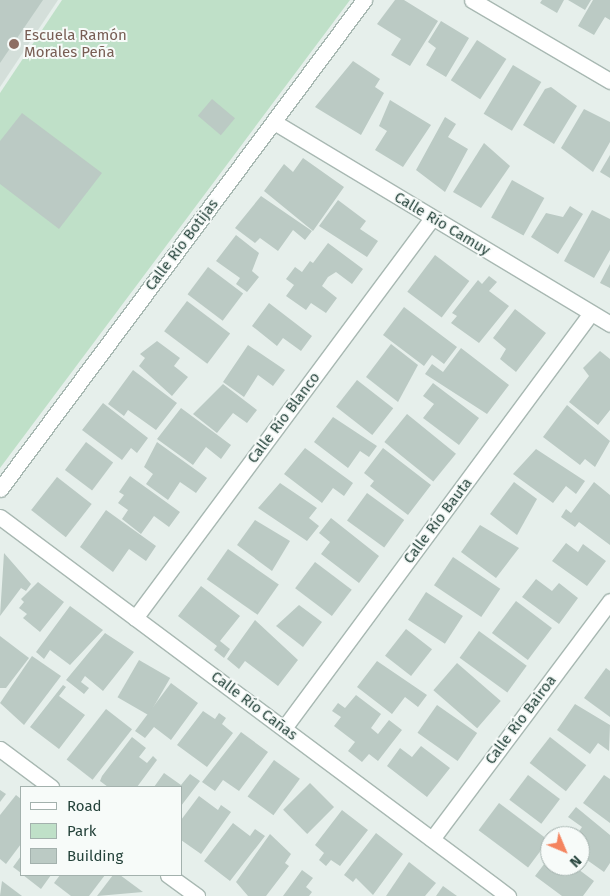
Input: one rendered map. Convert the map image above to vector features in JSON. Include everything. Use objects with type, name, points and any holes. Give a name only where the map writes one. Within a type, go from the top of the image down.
[{"type":"street","name":"Calle Río Botijas","points":[[0,489],[364,0]]},
{"type":"street","points":[[472,0],[610,81]]},
{"type":"street","name":"Calle Río Camuy","points":[[274,122],[610,324]]},
{"type":"street","name":"Calle Río Blanco","points":[[135,618],[432,218]]},
{"type":"street","name":"Calle Río Bauta","points":[[284,728],[592,313]]},
{"type":"street","name":"Calle Río Cañas","points":[[0,517],[508,896]]},
{"type":"street","name":"Calle Río Bairoa","points":[[432,839],[610,601]]},
{"type":"street","points":[[0,749],[50,786]]},
{"type":"street","points":[[169,876],[197,896]]},
{"type":"shaded area","name":"Escuela Ramón Morales Peña","points":[[0,0],[58,0],[0,87]]},
{"type":"green space","points":[[62,0],[350,0],[0,468],[0,93]]},
{"type":"building","points":[[0,0],[43,0],[0,63]]},
{"type":"building","points":[[395,0],[404,0],[438,21],[410,66],[391,55],[401,39],[377,24]]},
{"type":"building","points":[[542,0],[564,0],[557,13],[540,3]]},
{"type":"building","points":[[568,0],[591,0],[585,10]]},
{"type":"building","points":[[593,0],[610,0],[610,20],[605,17],[594,35],[578,26]]},
{"type":"building","points":[[441,21],[469,38],[446,77],[426,65],[436,48],[428,42]]},
{"type":"building","points":[[477,40],[506,59],[480,99],[451,80]]},
{"type":"building","points":[[353,61],[380,79],[375,87],[384,93],[361,135],[315,107]]},
{"type":"building","points":[[513,65],[541,82],[512,131],[484,114]]},
{"type":"building","points":[[551,87],[577,106],[554,144],[523,125],[545,89]]},
{"type":"building","points":[[212,99],[235,118],[221,135],[198,116]]},
{"type":"building","points":[[390,100],[431,125],[403,167],[375,150],[387,131],[379,126]]},
{"type":"building","points":[[584,109],[610,122],[610,142],[593,172],[561,148]]},
{"type":"building","points":[[22,113],[102,173],[59,229],[0,184],[0,141]]},
{"type":"building","points":[[445,117],[456,124],[448,137],[468,149],[445,192],[416,170]]},
{"type":"building","points":[[484,143],[510,166],[481,208],[453,192]]},
{"type":"building","points":[[610,155],[610,178],[600,172]]},
{"type":"building","points":[[303,158],[344,187],[313,231],[264,191],[284,164],[293,172]]},
{"type":"building","points":[[512,180],[544,198],[524,236],[491,218]]},
{"type":"building","points":[[261,196],[312,231],[305,240],[293,230],[278,251],[260,238],[255,243],[235,228]]},
{"type":"building","points":[[338,200],[366,221],[360,229],[378,241],[367,257],[319,226]]},
{"type":"building","points":[[570,206],[583,214],[558,254],[531,237],[546,213],[563,217]]},
{"type":"building","points":[[592,210],[610,219],[610,250],[594,278],[564,261]]},
{"type":"building","points":[[236,235],[259,253],[252,271],[259,277],[247,292],[236,284],[240,278],[216,261]]},
{"type":"building","points":[[328,243],[363,269],[352,284],[336,272],[328,277],[322,286],[337,298],[326,313],[311,303],[306,310],[286,296],[294,285],[286,279],[295,267],[302,272],[310,261],[313,263]]},
{"type":"building","points":[[435,255],[469,281],[442,318],[407,292]]},
{"type":"building","points":[[610,264],[610,288],[600,283]]},
{"type":"building","points":[[208,267],[243,293],[223,321],[188,294]]},
{"type":"building","points":[[489,276],[497,282],[489,291],[509,306],[479,343],[451,323],[457,316],[452,313],[478,280],[482,284]]},
{"type":"building","points":[[187,301],[230,333],[207,364],[164,331]]},
{"type":"building","points":[[269,303],[312,336],[301,351],[283,338],[277,346],[252,326]]},
{"type":"building","points":[[404,307],[457,347],[444,364],[432,355],[424,366],[383,335]]},
{"type":"building","points":[[515,309],[546,333],[516,372],[500,359],[506,349],[493,338]]},
{"type":"building","points":[[157,341],[180,358],[174,366],[188,377],[172,396],[139,366],[145,358],[140,354]]},
{"type":"building","points":[[391,344],[418,365],[398,402],[366,377]]},
{"type":"building","points":[[248,345],[285,370],[273,386],[258,375],[244,397],[223,382]]},
{"type":"building","points":[[461,348],[509,385],[487,414],[425,374],[432,364],[443,372]]},
{"type":"building","points":[[600,351],[610,359],[610,410],[598,425],[569,402],[589,376],[583,368]]},
{"type":"building","points":[[133,370],[177,403],[156,430],[128,410],[124,416],[108,404]]},
{"type":"building","points":[[357,380],[393,408],[372,435],[336,407]]},
{"type":"building","points":[[433,383],[479,418],[459,445],[423,418],[434,404],[423,396]]},
{"type":"building","points":[[223,384],[257,410],[247,423],[233,413],[217,433],[193,414]]},
{"type":"building","points":[[103,403],[148,438],[137,453],[131,448],[122,460],[82,430]]},
{"type":"building","points":[[567,405],[610,441],[595,467],[585,459],[580,465],[543,437]]},
{"type":"building","points":[[181,408],[231,445],[221,459],[206,447],[193,465],[157,439]]},
{"type":"building","points":[[407,414],[456,454],[433,482],[384,442]]},
{"type":"building","points":[[333,417],[377,446],[369,457],[360,451],[348,468],[314,442]]},
{"type":"building","points":[[86,442],[113,462],[92,490],[65,470]]},
{"type":"building","points":[[157,442],[207,478],[196,493],[180,482],[168,500],[146,484],[153,474],[144,467]]},
{"type":"building","points":[[305,448],[353,483],[344,496],[333,488],[322,503],[284,474]]},
{"type":"building","points":[[383,448],[431,485],[408,515],[370,486],[374,481],[364,473]]},
{"type":"building","points":[[536,449],[585,481],[576,494],[566,486],[553,503],[513,474]]},
{"type":"building","points":[[130,476],[180,512],[169,527],[154,516],[141,534],[122,519],[128,510],[118,503],[124,495],[119,492]]},
{"type":"building","points":[[57,477],[92,504],[66,537],[31,510]]},
{"type":"building","points":[[514,482],[537,499],[517,535],[490,514]]},
{"type":"building","points":[[594,482],[610,495],[610,545],[579,522],[575,527],[561,517],[566,509],[571,513]]},
{"type":"building","points":[[280,483],[317,508],[309,518],[319,526],[307,541],[258,508]]},
{"type":"building","points":[[367,493],[404,520],[384,548],[347,521]]},
{"type":"building","points":[[106,510],[156,546],[146,561],[129,549],[113,572],[80,547]]},
{"type":"building","points":[[331,518],[379,556],[359,583],[321,554],[330,542],[319,533]]},
{"type":"building","points":[[255,520],[290,541],[272,571],[237,545]]},
{"type":"building","points":[[480,525],[519,548],[496,578],[461,552]]},
{"type":"building","points":[[566,543],[578,552],[583,544],[606,561],[587,586],[552,561]]},
{"type":"building","points":[[228,549],[279,585],[258,615],[207,579]]},
{"type":"building","points":[[4,553],[31,584],[26,591],[21,588],[0,616]]},
{"type":"building","points":[[453,557],[500,589],[481,617],[434,585]]},
{"type":"building","points":[[315,562],[352,590],[332,616],[295,588]]},
{"type":"building","points":[[536,579],[552,591],[559,583],[578,598],[559,624],[522,597]]},
{"type":"building","points":[[38,582],[64,602],[40,632],[23,618],[27,614],[19,608],[24,602],[21,599]]},
{"type":"building","points":[[201,586],[240,616],[220,641],[230,649],[224,658],[214,650],[217,646],[178,616]]},
{"type":"building","points":[[426,592],[463,616],[445,644],[408,620]]},
{"type":"building","points":[[516,601],[552,628],[528,660],[492,633]]},
{"type":"building","points":[[299,605],[322,622],[303,647],[276,626]]},
{"type":"building","points":[[70,606],[103,630],[70,665],[50,650],[44,659],[36,652]]},
{"type":"building","points":[[255,620],[298,660],[278,686],[245,661],[239,669],[227,659]]},
{"type":"building","points":[[406,629],[432,649],[411,676],[385,656]]},
{"type":"building","points":[[479,631],[527,666],[507,692],[460,658]]},
{"type":"building","points":[[105,633],[134,652],[103,691],[85,676],[81,682],[89,688],[84,694],[66,680]]},
{"type":"building","points":[[0,636],[29,658],[6,688],[0,688]]},
{"type":"building","points":[[32,656],[61,676],[24,725],[0,703]]},
{"type":"building","points":[[139,660],[170,678],[149,715],[117,697]]},
{"type":"building","points":[[377,661],[427,695],[418,707],[405,697],[392,714],[357,687]]},
{"type":"building","points":[[457,663],[501,701],[477,728],[433,690]]},
{"type":"building","points":[[606,668],[610,671],[610,717],[584,698]]},
{"type":"building","points":[[171,683],[198,703],[171,740],[154,727],[145,738],[135,731]]},
{"type":"building","points":[[63,685],[66,687],[59,696],[85,715],[59,749],[30,727]]},
{"type":"building","points":[[356,695],[381,714],[371,728],[378,734],[389,720],[402,730],[378,761],[369,754],[362,762],[348,751],[355,742],[334,726],[341,717],[332,711],[338,703],[345,708]]},
{"type":"building","points":[[575,704],[610,725],[609,751],[598,743],[590,754],[557,730]]},
{"type":"building","points":[[437,705],[477,733],[458,761],[417,733]]},
{"type":"building","points":[[106,709],[132,729],[93,780],[67,759]]},
{"type":"building","points":[[203,711],[215,719],[219,713],[226,718],[222,724],[233,733],[207,767],[177,745]]},
{"type":"building","points":[[241,732],[268,752],[239,791],[223,780],[215,791],[202,782]]},
{"type":"building","points":[[132,737],[146,748],[139,757],[147,763],[153,756],[157,760],[138,786],[107,786],[100,781]]},
{"type":"building","points":[[550,737],[586,765],[566,791],[530,763]]},
{"type":"building","points":[[421,746],[450,768],[427,797],[387,766],[400,748],[412,757]]},
{"type":"building","points":[[274,760],[300,779],[273,815],[248,796]]},
{"type":"building","points":[[164,773],[181,785],[190,774],[200,781],[182,805],[182,786],[155,786]]},
{"type":"building","points":[[528,775],[560,799],[541,824],[509,800]]},
{"type":"building","points":[[604,775],[610,779],[610,823],[583,803]]},
{"type":"building","points":[[310,783],[334,807],[307,834],[283,810]]},
{"type":"building","points":[[0,790],[6,794],[0,802]]},
{"type":"building","points":[[16,795],[20,798],[20,845],[6,864],[0,859],[0,815]]},
{"type":"building","points":[[199,796],[218,810],[221,805],[231,812],[201,854],[182,841],[182,819]]},
{"type":"building","points":[[499,803],[540,834],[540,852],[528,867],[479,830]]},
{"type":"building","points":[[576,807],[610,835],[610,863],[604,872],[590,862],[590,826],[581,826],[568,817]]},
{"type":"building","points":[[342,810],[368,830],[340,866],[331,860],[326,866],[319,860],[324,853],[315,845]]},
{"type":"building","points":[[233,823],[250,836],[255,829],[265,836],[230,881],[204,861]]},
{"type":"building","points":[[376,833],[403,854],[373,895],[356,878],[353,882],[344,875]]},
{"type":"building","points":[[270,834],[291,854],[285,863],[289,866],[266,896],[248,896],[236,882]]},
{"type":"building","points":[[20,857],[20,872],[13,867]]},
{"type":"building","points":[[409,862],[436,883],[425,896],[386,896]]},
{"type":"building","points":[[540,869],[540,876],[587,876],[594,881],[583,896],[562,896],[535,876]]},
{"type":"building","points":[[302,870],[313,878],[306,887],[312,892],[309,896],[283,896]]},
{"type":"building","points":[[24,876],[50,876],[41,889]]},
{"type":"building","points":[[59,876],[104,876],[89,896],[71,896],[54,883]]},
{"type":"building","points":[[112,876],[121,876],[143,892],[97,896]]},
{"type":"building","points":[[2,881],[22,896],[0,896]]},
{"type":"building","points":[[443,886],[457,896],[436,896]]},
{"type":"place","name":"Escuela Ramón Morales Peña","points":[[14,44]]}]
